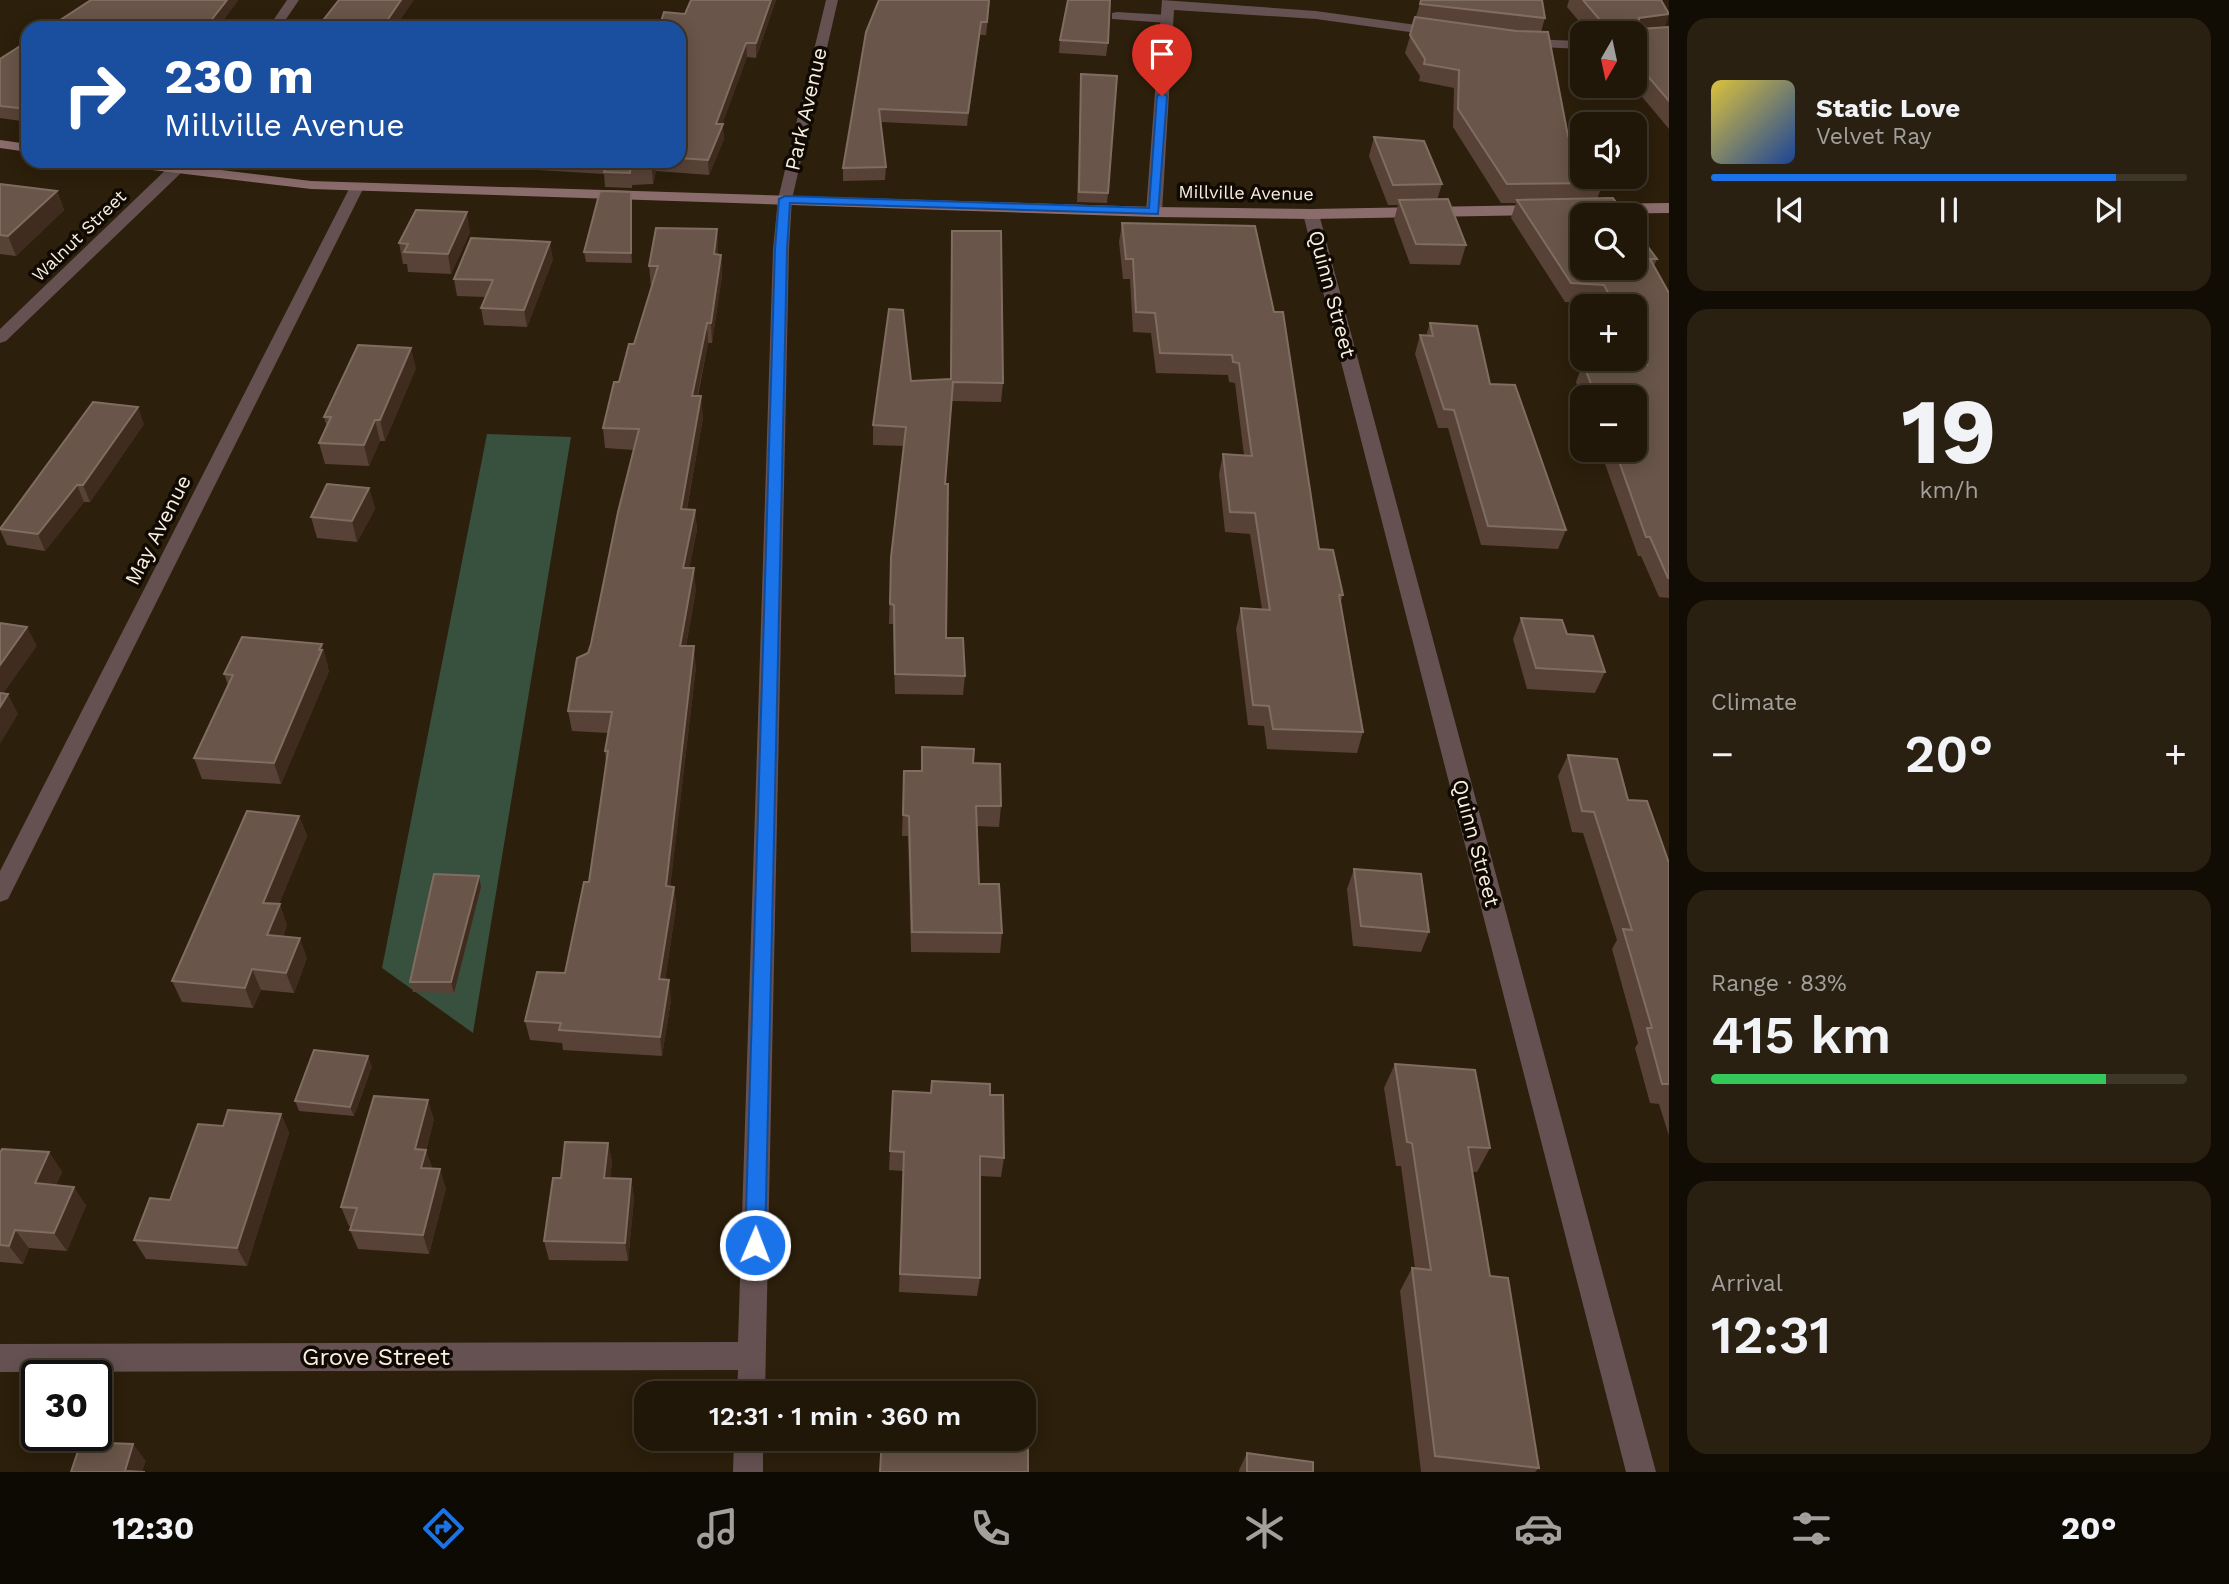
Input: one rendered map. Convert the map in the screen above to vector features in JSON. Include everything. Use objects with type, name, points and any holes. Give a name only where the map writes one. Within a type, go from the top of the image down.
[{"type":"street","points":[[279,21],[293,0]]},
{"type":"street","name":"Park Avenue","points":[[751,1381],[781,249],[785,199],[832,0]]},
{"type":"street","points":[[1117,16],[1168,8],[1315,15],[1458,35]]},
{"type":"street","points":[[1154,212],[1168,8]]},
{"type":"street","points":[[1511,42],[1570,44]]},
{"type":"street","points":[[0,144],[21,147]]},
{"type":"street","name":"Walnut Street","points":[[0,338],[177,168]]},
{"type":"street","name":"Millville Avenue","points":[[193,168],[311,185],[1154,212],[1311,214],[1566,209],[1668,210]]},
{"type":"street","name":"May Avenue","points":[[0,893],[357,187]]},
{"type":"street","name":"Quinn Street","points":[[1311,214],[1642,1472]]},
{"type":"street","name":"Grove Street","points":[[0,1358],[752,1356]]},
{"type":"street","points":[[748,1472],[749,1451]]},
{"type":"green space","points":[[487,434],[571,437],[473,1033],[382,968]]},
{"type":"building","points":[[91,0],[227,0],[210,21],[59,21]]},
{"type":"building","points":[[339,0],[401,0],[387,21],[322,21]]},
{"type":"building","points":[[691,0],[771,0],[756,43],[746,43],[716,124],[723,124],[708,160],[686,158],[686,21],[661,21],[664,12],[685,14]]},
{"type":"building","points":[[879,0],[989,0],[987,22],[981,22],[968,113],[879,109],[886,167],[843,168],[866,32]]},
{"type":"building","points":[[1068,0],[1110,0],[1108,43],[1060,40]]},
{"type":"building","points":[[1421,0],[1542,0],[1545,18],[1420,4]]},
{"type":"building","points":[[1583,0],[1661,0],[1669,14],[1639,18],[1639,21],[1601,21]]},
{"type":"building","points":[[1415,17],[1516,31],[1548,32],[1570,139],[1570,183],[1507,184],[1458,109],[1459,70],[1424,64],[1425,59],[1410,35]]},
{"type":"building","points":[[1669,27],[1669,101],[1647,75],[1647,28]]},
{"type":"building","points":[[21,46],[21,108],[0,106],[0,59]]},
{"type":"building","points":[[1081,74],[1117,76],[1108,193],[1079,192]]},
{"type":"building","points":[[1374,137],[1424,141],[1442,184],[1393,185]]},
{"type":"building","points":[[605,168],[652,168],[630,169],[630,173],[604,172]]},
{"type":"building","points":[[0,184],[57,191],[8,236],[0,235]]},
{"type":"building","points":[[600,191],[631,192],[631,253],[584,252]]},
{"type":"building","points":[[1613,198],[1617,203],[1570,203],[1570,280],[1647,280],[1647,246],[1657,259],[1650,259],[1669,293],[1669,578],[1650,537],[1646,537],[1619,462],[1647,462],[1647,385],[1591,385],[1586,371],[1647,371],[1647,294],[1609,294],[1604,285],[1571,283],[1517,200]]},
{"type":"building","points":[[1448,199],[1466,245],[1416,244],[1399,200]]},
{"type":"building","points":[[416,210],[467,212],[448,254],[404,252],[408,244],[399,243]]},
{"type":"building","points":[[1122,223],[1255,226],[1274,312],[1283,312],[1319,549],[1333,550],[1343,595],[1339,595],[1363,732],[1273,729],[1269,706],[1253,705],[1241,608],[1270,610],[1255,513],[1230,512],[1223,454],[1252,456],[1239,363],[1233,362],[1232,355],[1160,353],[1155,313],[1136,312],[1133,259],[1126,259]]},
{"type":"building","points":[[656,228],[717,229],[714,254],[721,255],[711,323],[707,323],[692,396],[701,396],[681,509],[695,510],[683,568],[694,568],[680,646],[694,646],[666,886],[674,887],[659,979],[669,980],[660,1037],[559,1030],[561,1023],[525,1021],[537,972],[565,973],[584,882],[589,882],[612,712],[568,711],[577,658],[588,653],[591,644],[618,512],[639,429],[603,428],[614,382],[619,382],[629,344],[634,344],[658,266],[649,266]]},
{"type":"building","points":[[952,231],[1001,231],[1003,383],[953,382],[945,484],[948,484],[946,638],[963,638],[965,676],[895,674],[894,605],[890,604],[891,557],[906,427],[873,425],[889,309],[903,310],[911,381],[951,379]]},
{"type":"building","points":[[471,238],[550,242],[524,310],[481,308],[493,280],[454,279]]},
{"type":"building","points":[[1430,323],[1477,326],[1490,384],[1515,385],[1566,530],[1488,526],[1454,410],[1444,409],[1420,335],[1433,336]]},
{"type":"building","points":[[358,345],[411,348],[380,420],[375,420],[364,445],[319,443],[331,417],[324,417]]},
{"type":"building","points":[[93,402],[138,407],[83,485],[77,485],[38,534],[0,529]]},
{"type":"building","points":[[327,484],[369,488],[352,521],[311,517]]},
{"type":"building","points":[[1521,618],[1562,620],[1567,634],[1593,636],[1605,672],[1536,668]]},
{"type":"building","points":[[0,623],[27,627],[0,665]]},
{"type":"building","points":[[242,637],[322,644],[319,650],[322,650],[274,763],[194,758],[233,675],[224,674]]},
{"type":"building","points":[[0,693],[8,694],[0,707]]},
{"type":"building","points":[[922,747],[974,749],[973,763],[1000,764],[1001,806],[976,806],[979,884],[999,884],[1002,933],[912,932],[909,816],[903,815],[904,771],[922,771]]},
{"type":"building","points":[[1568,755],[1617,759],[1628,800],[1647,801],[1669,863],[1669,1084],[1662,1084],[1647,1028],[1652,1028],[1623,929],[1632,930],[1594,812],[1582,811]]},
{"type":"building","points":[[247,811],[299,816],[263,903],[280,904],[267,935],[300,938],[286,973],[252,969],[245,988],[172,981]]},
{"type":"building","points":[[1354,869],[1421,874],[1429,932],[1361,926]]},
{"type":"building","points":[[434,874],[479,876],[451,982],[410,982]]},
{"type":"building","points":[[314,1050],[368,1056],[350,1107],[295,1101]]},
{"type":"building","points":[[1395,1064],[1475,1070],[1490,1148],[1468,1147],[1490,1276],[1508,1278],[1539,1468],[1435,1456],[1412,1268],[1431,1270],[1412,1143],[1407,1142]]},
{"type":"building","points":[[932,1081],[990,1084],[990,1095],[1003,1095],[1004,1158],[980,1156],[980,1278],[900,1274],[904,1152],[890,1151],[893,1091],[931,1093]]},
{"type":"building","points":[[374,1096],[428,1100],[415,1149],[426,1150],[421,1168],[440,1169],[423,1235],[350,1230],[357,1208],[341,1207]]},
{"type":"building","points":[[228,1110],[281,1114],[237,1248],[134,1240],[150,1198],[170,1200],[198,1124],[223,1126]]},
{"type":"building","points":[[565,1142],[608,1143],[604,1178],[631,1179],[625,1243],[544,1241],[553,1178],[561,1178]]},
{"type":"building","points":[[2,1149],[49,1152],[35,1183],[74,1187],[54,1233],[15,1230],[9,1246],[0,1245]]},
{"type":"building","points":[[112,1443],[133,1444],[125,1471],[145,1472],[71,1472],[78,1451],[112,1451]]},
{"type":"building","points":[[881,1451],[1028,1451],[1028,1472],[880,1472]]},
{"type":"building","points":[[1247,1453],[1313,1462],[1313,1472],[1247,1472]]},
{"type":"route","points":[[755,1245],[781,249],[785,199],[1154,212],[1162,96]]}]
